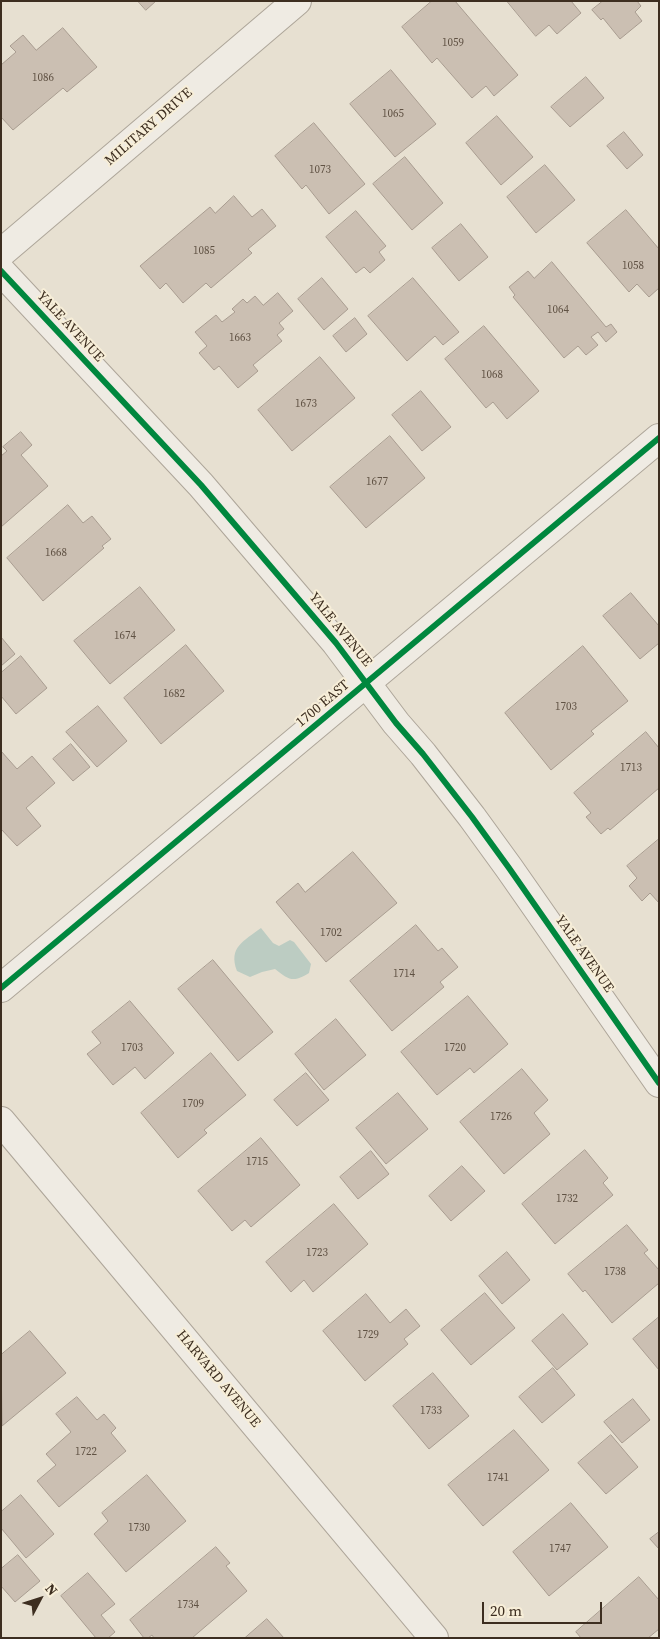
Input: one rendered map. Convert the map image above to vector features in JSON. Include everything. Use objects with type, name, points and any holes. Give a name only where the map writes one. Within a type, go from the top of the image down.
[{"type":"street","name":"MILITARY DRIVE","points":[[1,253],[296,1]]},
{"type":"street","name":"YALE AVENUE","points":[[1,271],[202,485],[336,643],[396,724],[423,754],[510,868],[659,1083]]},
{"type":"street","name":"1700 EAST","points":[[1,988],[659,438]]},
{"type":"street","name":"HARVARD AVENUE","points":[[1,1121],[434,1638]]},
{"type":"shaded area","points":[[261,928],[273,943],[279,946],[290,940],[294,942],[311,964],[309,973],[299,978],[291,979],[275,969],[250,977],[237,971],[235,963],[236,950],[239,945]]},
{"type":"building","points":[[138,1],[156,1],[146,10]]},
{"type":"building","points":[[432,1],[455,1],[518,75],[494,96],[486,86],[472,98],[437,58],[432,63],[402,27]]},
{"type":"building","points":[[507,1],[571,1],[581,13],[557,34],[549,25],[536,36]]},
{"type":"building","points":[[603,1],[637,1],[641,6],[635,12],[642,21],[620,39],[603,18],[601,20],[592,10]]},
{"type":"building","points":[[63,28],[97,67],[67,92],[63,88],[13,130],[1,117],[1,65],[16,52],[10,46],[23,35],[36,50]]},
{"type":"building","points":[[391,70],[436,124],[395,157],[350,104]]},
{"type":"building","points":[[586,77],[604,98],[570,127],[551,107]]},
{"type":"building","points":[[497,116],[533,157],[501,185],[466,143]]},
{"type":"building","points":[[314,123],[365,184],[329,214],[306,185],[302,189],[275,156]]},
{"type":"building","points":[[624,132],[643,155],[627,169],[607,146]]},
{"type":"building","points":[[405,157],[443,203],[412,230],[373,184]]},
{"type":"building","points":[[545,165],[575,200],[536,233],[507,197]]},
{"type":"building","points":[[234,196],[252,217],[262,209],[276,226],[248,249],[252,253],[211,288],[206,283],[183,303],[166,283],[160,289],[140,266],[210,207],[215,213]]},
{"type":"building","points":[[626,210],[659,249],[659,288],[649,297],[637,284],[629,292],[587,243]]},
{"type":"building","points":[[356,211],[386,246],[379,252],[385,260],[370,273],[364,267],[356,273],[326,237]]},
{"type":"building","points":[[461,224],[488,257],[459,281],[432,248]]},
{"type":"building","points":[[552,262],[606,327],[611,324],[617,332],[606,342],[598,332],[591,337],[598,345],[586,355],[578,346],[564,358],[513,297],[515,295],[509,287],[528,271],[534,278]]},
{"type":"building","points":[[322,278],[348,309],[324,330],[298,299]]},
{"type":"building","points":[[413,278],[459,332],[443,345],[435,336],[407,361],[368,316]]},
{"type":"building","points":[[278,293],[293,311],[279,323],[284,329],[277,335],[282,341],[253,365],[258,371],[238,388],[219,366],[214,370],[199,353],[207,346],[195,332],[216,315],[222,322],[235,312],[232,309],[243,299],[247,303],[255,296],[263,305]]},
{"type":"building","points":[[355,318],[367,334],[346,352],[333,336]]},
{"type":"building","points":[[484,326],[539,391],[507,419],[493,402],[486,408],[445,359]]},
{"type":"building","points":[[320,357],[355,398],[292,451],[258,410]]},
{"type":"building","points":[[421,391],[451,427],[422,451],[392,415]]},
{"type":"building","points":[[21,432],[32,445],[21,455],[48,486],[1,527],[1,456],[7,451],[3,447]]},
{"type":"building","points":[[390,436],[425,478],[366,528],[330,487]]},
{"type":"building","points":[[68,505],[83,523],[92,516],[111,539],[102,546],[104,548],[43,601],[7,558]]},
{"type":"building","points":[[140,587],[175,630],[110,684],[74,641]]},
{"type":"building","points":[[631,593],[659,626],[659,643],[640,659],[603,616]]},
{"type":"building","points":[[1,637],[15,654],[1,666]]},
{"type":"building","points":[[186,645],[224,691],[161,744],[124,698]]},
{"type":"building","points":[[583,646],[628,701],[591,731],[594,734],[551,770],[505,713]]},
{"type":"building","points":[[21,656],[47,688],[16,714],[1,696],[1,673]]},
{"type":"building","points":[[98,706],[127,741],[97,767],[66,732]]},
{"type":"building","points":[[646,732],[659,748],[659,788],[610,830],[608,828],[601,834],[586,817],[591,813],[574,793]]},
{"type":"building","points":[[71,744],[90,767],[73,781],[53,759]]},
{"type":"building","points":[[1,751],[17,769],[32,756],[55,783],[26,808],[41,826],[17,846],[1,829]]},
{"type":"building","points":[[659,839],[659,903],[650,893],[642,901],[629,886],[637,878],[627,866]]},
{"type":"building","points":[[353,852],[397,903],[326,962],[276,902],[298,883],[305,892]]},
{"type":"building","points":[[416,925],[438,951],[442,948],[458,967],[440,982],[444,987],[392,1031],[350,981]]},
{"type":"building","points":[[213,960],[273,1032],[238,1061],[178,989]]},
{"type":"building","points":[[468,996],[508,1044],[474,1073],[470,1068],[437,1095],[401,1052]]},
{"type":"building","points":[[130,1001],[174,1053],[145,1079],[135,1067],[113,1085],[87,1054],[101,1043],[92,1032]]},
{"type":"building","points":[[336,1019],[366,1055],[324,1090],[295,1054]]},
{"type":"building","points":[[211,1053],[246,1095],[204,1130],[207,1133],[178,1158],[141,1113]]},
{"type":"building","points":[[522,1069],[548,1100],[534,1113],[550,1134],[504,1174],[460,1122]]},
{"type":"building","points":[[306,1073],[329,1100],[297,1126],[274,1100]]},
{"type":"building","points":[[398,1093],[428,1129],[386,1164],[356,1128]]},
{"type":"building","points":[[261,1138],[300,1185],[251,1227],[245,1220],[232,1231],[198,1191]]},
{"type":"building","points":[[585,1150],[608,1178],[603,1183],[613,1195],[555,1244],[522,1204]]},
{"type":"building","points":[[371,1151],[389,1174],[358,1199],[340,1177]]},
{"type":"building","points":[[462,1166],[485,1191],[451,1221],[429,1196]]},
{"type":"building","points":[[334,1204],[368,1244],[313,1292],[304,1280],[291,1292],[266,1262]]},
{"type":"building","points":[[627,1225],[648,1250],[644,1253],[659,1270],[659,1283],[612,1323],[585,1290],[583,1292],[568,1274]]},
{"type":"building","points":[[507,1252],[530,1280],[502,1304],[479,1276]]},
{"type":"building","points":[[485,1293],[515,1328],[471,1365],[441,1330]]},
{"type":"building","points":[[366,1294],[390,1323],[406,1309],[420,1326],[404,1339],[408,1344],[365,1381],[323,1331]]},
{"type":"building","points":[[563,1314],[588,1344],[557,1370],[532,1341]]},
{"type":"building","points":[[659,1317],[659,1370],[633,1339]]},
{"type":"building","points":[[30,1331],[66,1373],[2,1426],[1,1355]]},
{"type":"building","points":[[553,1368],[575,1395],[542,1423],[519,1397]]},
{"type":"building","points":[[433,1373],[469,1416],[429,1449],[393,1406]]},
{"type":"building","points":[[77,1397],[97,1420],[104,1414],[116,1428],[111,1433],[126,1451],[59,1507],[37,1481],[56,1465],[46,1454],[71,1432],[56,1414]]},
{"type":"building","points":[[633,1399],[650,1420],[622,1443],[604,1422]]},
{"type":"building","points":[[514,1430],[549,1470],[483,1526],[448,1485]]},
{"type":"building","points":[[611,1435],[638,1467],[606,1494],[578,1463]]},
{"type":"building","points":[[147,1475],[186,1521],[126,1572],[94,1534],[108,1521],[102,1513]]},
{"type":"building","points":[[21,1495],[54,1534],[26,1558],[1,1528],[1,1512]]},
{"type":"building","points":[[571,1503],[608,1547],[549,1596],[513,1552]]},
{"type":"building","points":[[659,1532],[659,1549],[650,1539]]},
{"type":"building","points":[[216,1547],[230,1563],[226,1566],[247,1591],[192,1638],[154,1638],[152,1635],[144,1638],[130,1620]]},
{"type":"building","points":[[18,1555],[40,1581],[15,1602],[1,1586],[1,1569]]},
{"type":"building","points":[[88,1573],[115,1604],[101,1615],[115,1632],[108,1638],[96,1638],[61,1596]]},
{"type":"building","points":[[639,1577],[659,1600],[659,1629],[648,1638],[581,1638],[576,1632]]},
{"type":"building","points":[[267,1619],[284,1638],[245,1638]]},
{"type":"cycle path","points":[[1,271],[201,485],[336,643],[396,723],[423,754],[472,817],[659,1083]]},
{"type":"cycle path","points":[[1,988],[659,438]]}]
